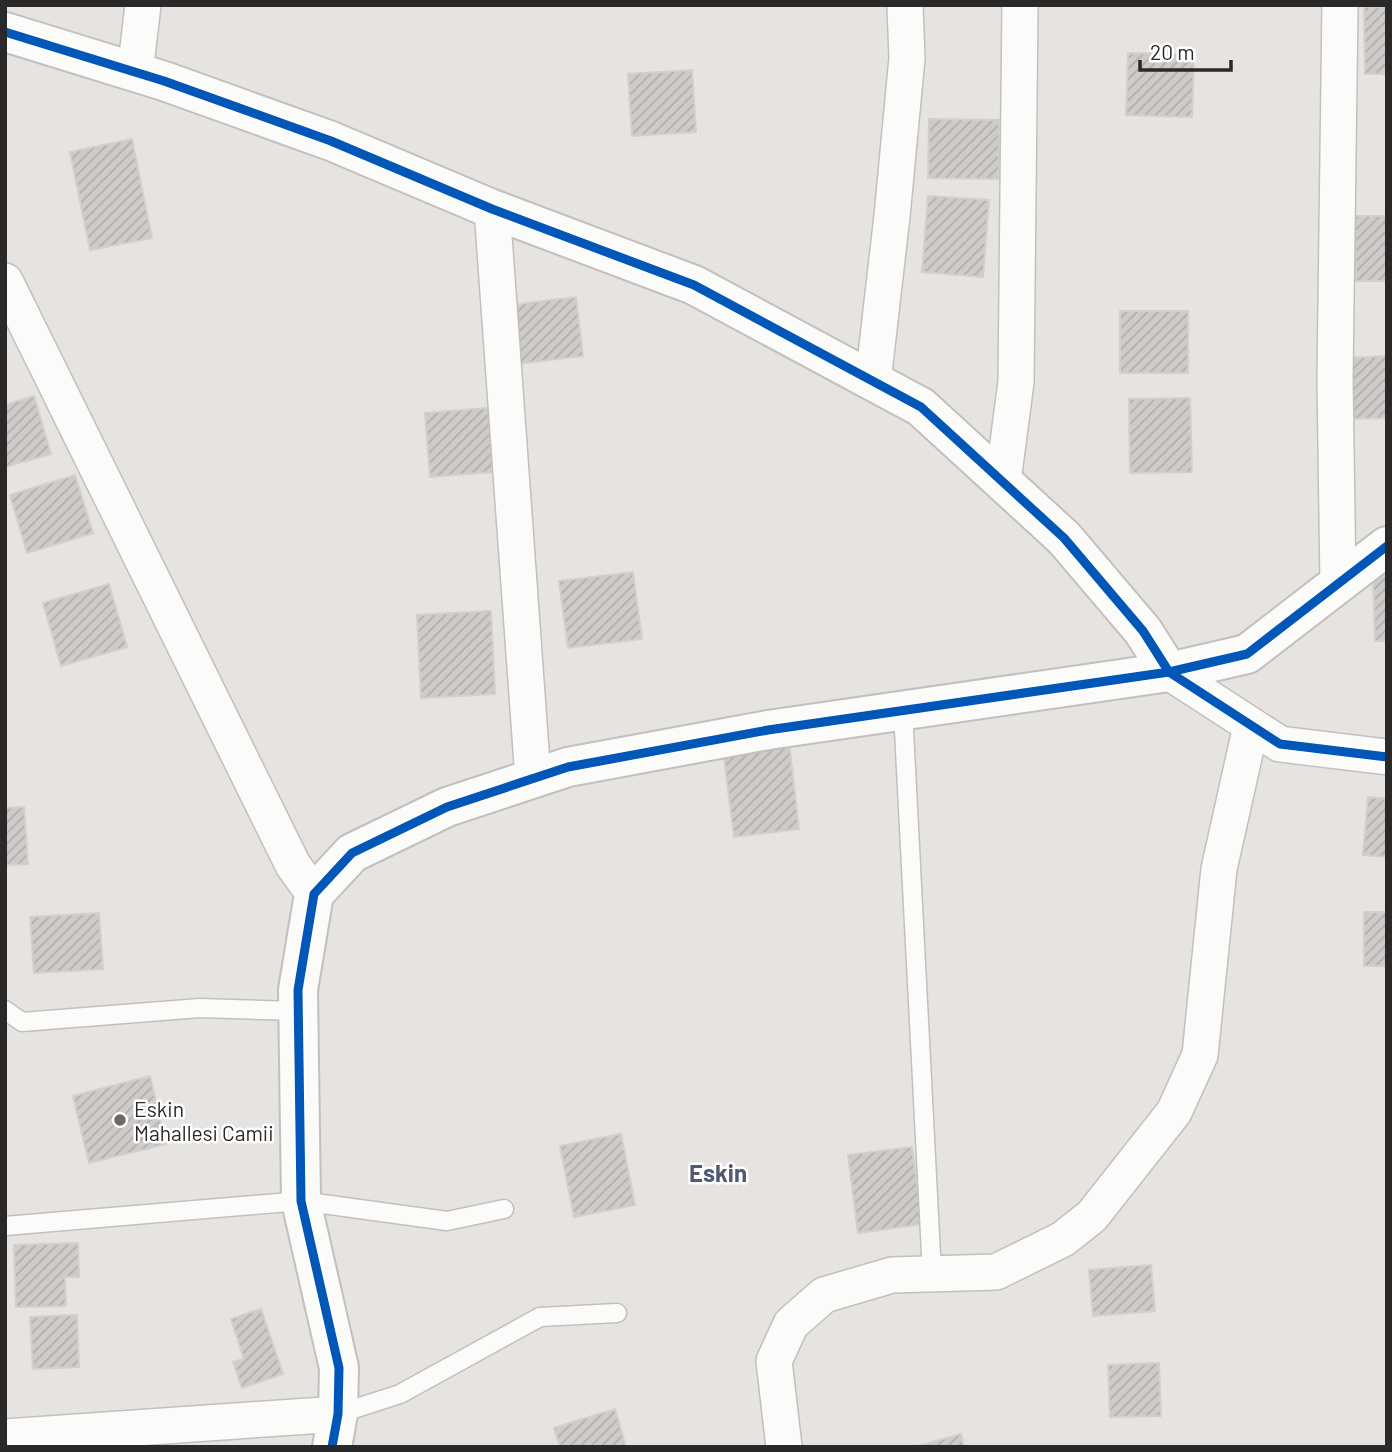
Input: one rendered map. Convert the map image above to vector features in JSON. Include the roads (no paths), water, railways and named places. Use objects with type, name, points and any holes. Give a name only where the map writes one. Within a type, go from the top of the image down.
[{"type":"street","points":[[135,72],[143,5]]},
{"type":"street","points":[[873,381],[907,58],[905,5]]},
{"type":"street","points":[[1003,481],[1016,382],[1020,5]]},
{"type":"street","points":[[1338,584],[1335,378],[1339,5]]},
{"type":"street","points":[[5,32],[135,72],[331,141],[492,209],[694,285],[921,407],[1064,538],[1143,631],[1169,672],[1280,744],[1387,757]]},
{"type":"street","points":[[492,209],[533,778]]},
{"type":"street","points":[[5,281],[293,865],[314,894]]},
{"type":"street","points":[[5,1437],[335,1430],[339,1368],[301,1201],[298,990],[314,894],[352,853],[447,807],[568,767],[768,730],[1169,672],[1247,653],[1387,546]]},
{"type":"street","points":[[784,1447],[774,1361],[791,1324],[824,1295],[892,1275],[996,1272],[1063,1239],[1092,1216],[1174,1112],[1200,1055],[1219,869],[1251,726]]},
{"type":"lane","points":[[903,711],[932,1274]]},
{"type":"lane","points":[[5,1010],[22,1022],[200,1008],[299,1011]]},
{"type":"lane","points":[[5,1226],[301,1201],[447,1221],[504,1209]]},
{"type":"lane","points":[[335,1430],[540,1317],[617,1313]]},
{"type":"place","name":"Eskin Mahallesi Camii","points":[[120,1120]]},
{"type":"district","name":"Eskin","points":[[718,1172]]}]
